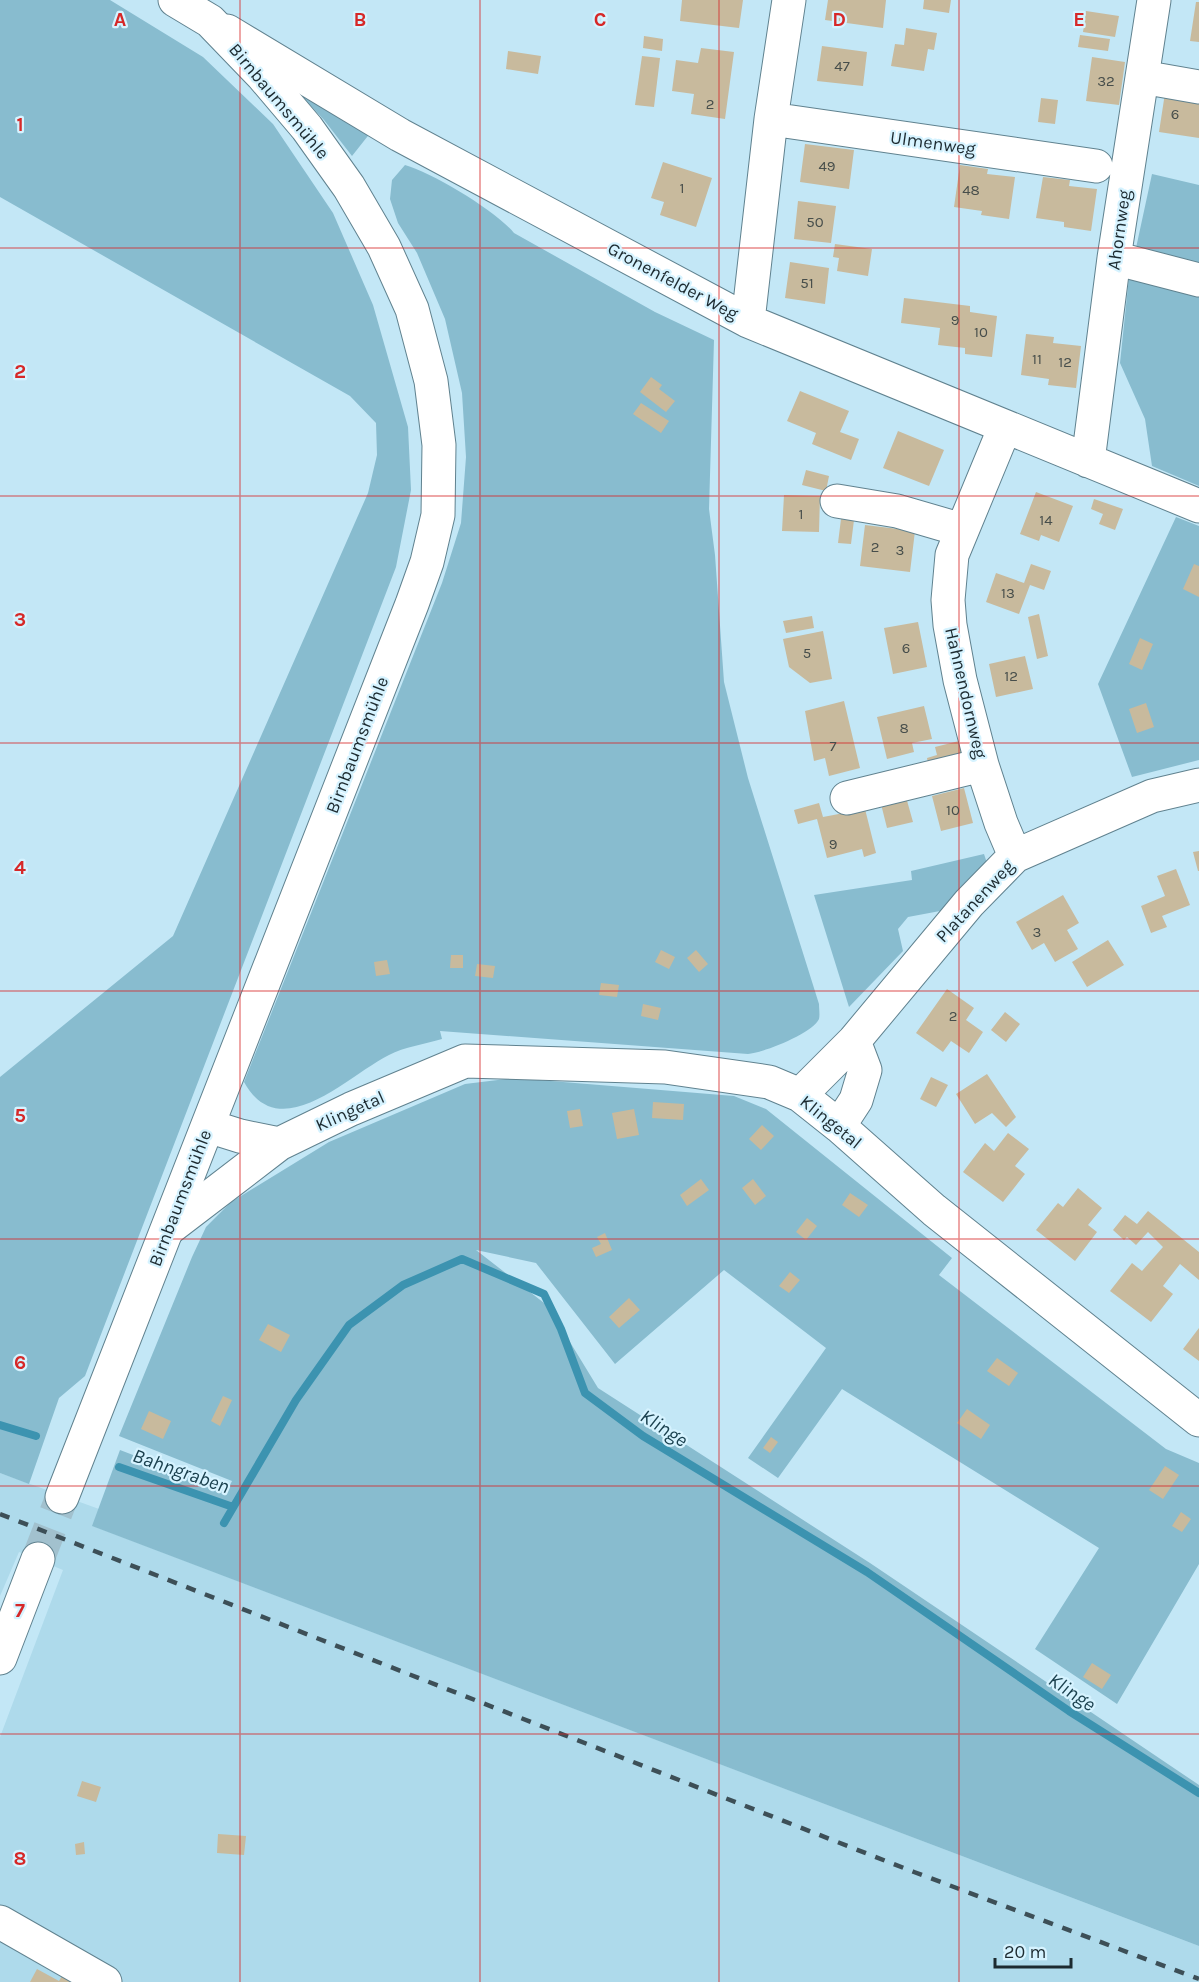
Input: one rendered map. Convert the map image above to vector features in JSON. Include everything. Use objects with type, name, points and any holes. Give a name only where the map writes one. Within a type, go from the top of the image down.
[{"type":"street","name":"Gronenfelder Weg","points":[[175,0],[400,135],[748,321],[1199,506]]},
{"type":"street","points":[[748,321],[771,119],[789,0]]},
{"type":"street","name":"Ahornweg","points":[[1088,461],[1114,258],[1154,0]]},
{"type":"street","name":"Birnbaumsmühle","points":[[62,1497],[412,604],[427,562],[438,515],[439,445],[431,381],[412,309],[384,247],[349,187],[307,128],[262,75],[210,21]]},
{"type":"street","points":[[1142,77],[1199,87]]},
{"type":"street","name":"Ulmenweg","points":[[771,119],[1096,166]]},
{"type":"street","points":[[1114,258],[1199,280]]},
{"type":"street","name":"Hahnendornweg","points":[[1005,427],[952,555],[948,600],[960,680],[982,765],[1001,824],[1015,856]]},
{"type":"street","points":[[837,501],[897,511],[962,530]]},
{"type":"street","points":[[847,798],[982,765]]},
{"type":"street","name":"Platanenweg","points":[[800,1095],[854,1041],[969,903],[1015,856],[1152,796],[1199,785]]},
{"type":"street","points":[[839,1126],[856,1100],[865,1070],[854,1041]]},
{"type":"street","name":"Klingetal","points":[[168,1228],[279,1144],[351,1109],[465,1061],[665,1067],[769,1082],[800,1095],[839,1126],[934,1210],[1199,1420]]},
{"type":"street","points":[[208,1126],[240,1136],[279,1144]]},
{"type":"street","points":[[0,1658],[38,1560]]},
{"type":"street","points":[[0,1922],[105,1982]]},
{"type":"shaded area","points":[[0,0],[110,0],[203,57],[273,124],[333,213],[373,305],[408,427],[411,490],[396,567],[85,1376],[59,1398],[29,1484],[0,1473],[0,1077],[173,936],[368,493],[377,455],[376,423],[350,396],[0,197]]},
{"type":"shaded area","points":[[298,92],[371,132],[352,156],[324,120]]},
{"type":"shaded area","points":[[405,165],[463,194],[493,214],[514,233],[655,312],[714,340],[709,509],[715,555],[724,682],[748,778],[819,1004],[819,1019],[815,1024],[787,1041],[748,1054],[440,1031],[442,1039],[395,1052],[334,1090],[295,1108],[276,1108],[259,1100],[244,1082],[442,583],[461,523],[466,457],[462,393],[445,319],[417,253],[398,223],[390,199],[392,180]]},
{"type":"shaded area","points":[[1152,174],[1199,185],[1199,265],[1136,248]]},
{"type":"shaded area","points":[[1129,277],[1199,295],[1199,486],[1152,466],[1145,419],[1120,363]]},
{"type":"shaded area","points":[[1176,517],[1199,526],[1199,760],[1132,777],[1098,684]]},
{"type":"shaded area","points":[[984,854],[987,863],[940,911],[908,917],[898,929],[903,951],[849,1007],[814,895],[912,880],[911,871]]},
{"type":"shaded area","points":[[514,1078],[734,1096],[766,1109],[952,1258],[939,1275],[1166,1449],[1199,1463],[1199,1564],[1117,1704],[1035,1649],[1099,1548],[842,1389],[778,1478],[748,1458],[826,1348],[724,1270],[615,1364],[536,1263],[476,1250],[548,1306],[598,1388],[870,1563],[1199,1785],[1199,1946],[92,1526],[120,1450],[227,1491],[232,1481],[119,1436],[206,1227],[231,1202],[329,1142],[465,1084]]},
{"type":"shaded area","points":[[0,1473],[99,1509],[93,1526],[1199,1946],[1199,1982],[0,1982],[0,1737],[63,1570],[19,1552],[0,1596]]},
{"type":"building","points":[[682,0],[743,0],[739,28],[680,21]]},
{"type":"building","points":[[828,0],[886,0],[883,28],[825,20]]},
{"type":"building","points":[[924,0],[951,0],[949,13],[923,9]]},
{"type":"building","points":[[1196,2],[1199,2],[1199,42],[1190,41]]},
{"type":"building","points":[[1086,11],[1119,16],[1115,37],[1083,32]]},
{"type":"building","points":[[906,28],[937,33],[934,50],[928,49],[924,71],[891,66],[895,44],[904,45]]},
{"type":"building","points":[[1080,35],[1110,39],[1108,51],[1078,47]]},
{"type":"building","points":[[644,36],[663,39],[662,51],[643,48]]},
{"type":"building","points":[[822,46],[867,52],[863,86],[817,81]]},
{"type":"building","points":[[701,48],[734,52],[725,119],[691,114],[694,94],[672,91],[676,60],[698,63]]},
{"type":"building","points":[[508,51],[541,56],[538,74],[506,69]]},
{"type":"building","points":[[642,56],[660,58],[654,107],[635,105]]},
{"type":"building","points":[[1092,57],[1125,62],[1119,105],[1086,101]]},
{"type":"building","points":[[1165,93],[1199,98],[1199,138],[1159,132]]},
{"type":"building","points":[[1041,98],[1058,100],[1055,124],[1038,122]]},
{"type":"building","points":[[805,144],[854,150],[849,189],[800,182]]},
{"type":"building","points":[[663,162],[712,178],[696,227],[660,215],[664,202],[651,198]]},
{"type":"building","points":[[960,165],[988,169],[987,174],[1015,177],[1009,219],[981,215],[982,211],[954,207]]},
{"type":"building","points":[[1043,177],[1070,180],[1069,186],[1097,189],[1091,231],[1064,227],[1064,222],[1036,218]]},
{"type":"building","points":[[798,201],[836,206],[831,243],[794,239]]},
{"type":"building","points":[[835,244],[872,249],[868,276],[837,271],[839,258],[833,257]]},
{"type":"building","points":[[790,262],[829,268],[825,304],[785,298]]},
{"type":"building","points":[[904,298],[970,306],[970,312],[997,316],[992,357],[965,354],[965,348],[938,345],[940,328],[901,323]]},
{"type":"building","points":[[1026,334],[1054,337],[1053,343],[1081,346],[1076,388],[1048,385],[1049,379],[1021,375]]},
{"type":"building","points":[[651,377],[662,385],[659,389],[675,401],[666,412],[640,392]]},
{"type":"building","points":[[800,391],[849,411],[840,432],[859,439],[851,460],[812,444],[816,433],[787,421]]},
{"type":"building","points":[[641,403],[669,421],[661,433],[633,414]]},
{"type":"building","points":[[898,431],[944,450],[929,486],[883,468]]},
{"type":"building","points":[[806,470],[829,476],[826,491],[802,485]]},
{"type":"building","points":[[1036,492],[1073,506],[1059,542],[1041,535],[1039,541],[1020,534]]},
{"type":"building","points":[[784,495],[820,496],[819,532],[782,531]]},
{"type":"building","points":[[1094,499],[1123,509],[1115,530],[1099,524],[1103,514],[1091,509]]},
{"type":"building","points":[[841,519],[854,520],[851,544],[838,543]]},
{"type":"building","points":[[865,525],[915,531],[910,572],[860,566]]},
{"type":"building","points":[[1031,564],[1051,571],[1044,590],[1030,585],[1019,614],[986,602],[996,573],[1024,583]]},
{"type":"building","points":[[1194,564],[1199,566],[1199,597],[1183,589]]},
{"type":"building","points":[[1039,614],[1048,656],[1037,659],[1028,617]]},
{"type":"building","points":[[812,616],[814,628],[786,633],[783,621]]},
{"type":"building","points":[[918,622],[927,667],[893,674],[884,628]]},
{"type":"building","points":[[823,631],[832,679],[810,683],[789,667],[783,639]]},
{"type":"building","points":[[1140,638],[1153,644],[1142,670],[1129,664]]},
{"type":"building","points":[[1025,656],[1033,689],[996,697],[989,664]]},
{"type":"building","points":[[844,701],[860,768],[829,776],[825,758],[814,761],[805,711]]},
{"type":"building","points":[[1146,703],[1154,727],[1137,733],[1129,709]]},
{"type":"building","points":[[924,706],[932,739],[912,743],[914,752],[887,759],[877,717]]},
{"type":"building","points":[[959,741],[964,760],[929,769],[927,758],[937,755],[935,747]]},
{"type":"building","points":[[964,788],[973,823],[941,831],[932,796]]},
{"type":"building","points":[[906,797],[913,822],[887,828],[881,804]]},
{"type":"building","points":[[819,803],[823,817],[865,809],[876,853],[864,857],[862,849],[827,858],[817,819],[798,824],[794,810]]},
{"type":"building","points":[[1199,851],[1199,871],[1198,871],[1193,852]]},
{"type":"building","points":[[1176,869],[1190,905],[1162,916],[1167,927],[1151,933],[1141,906],[1165,896],[1157,876]]},
{"type":"building","points":[[1063,895],[1079,923],[1067,930],[1078,949],[1055,962],[1044,943],[1032,950],[1016,922]]},
{"type":"building","points":[[1108,940],[1124,965],[1087,987],[1072,962]]},
{"type":"building","points":[[661,950],[675,957],[669,969],[655,962]]},
{"type":"building","points":[[696,950],[708,964],[699,972],[687,958]]},
{"type":"building","points":[[451,955],[463,955],[463,968],[450,968]]},
{"type":"building","points":[[387,960],[390,974],[376,976],[374,962]]},
{"type":"building","points":[[477,964],[495,966],[493,978],[475,976]]},
{"type":"building","points":[[601,983],[619,985],[617,997],[599,995]]},
{"type":"building","points":[[947,989],[974,1008],[966,1020],[983,1032],[969,1053],[951,1041],[943,1052],[916,1033]]},
{"type":"building","points":[[643,1004],[661,1008],[658,1020],[641,1016]]},
{"type":"building","points":[[1005,1012],[1020,1024],[1006,1042],[991,1030]]},
{"type":"building","points":[[987,1074],[1016,1117],[1006,1127],[992,1113],[975,1124],[956,1094]]},
{"type":"building","points":[[931,1077],[948,1085],[936,1107],[920,1099]]},
{"type":"building","points":[[653,1102],[684,1104],[683,1120],[652,1118]]},
{"type":"building","points":[[580,1109],[583,1126],[570,1128],[567,1111]]},
{"type":"building","points":[[634,1109],[639,1135],[617,1139],[612,1113]]},
{"type":"building","points":[[762,1125],[774,1136],[761,1150],[749,1139]]},
{"type":"building","points":[[1008,1133],[1029,1149],[1015,1166],[1025,1174],[1003,1202],[963,1172],[985,1143],[994,1151]]},
{"type":"building","points":[[701,1179],[709,1190],[687,1206],[680,1195]]},
{"type":"building","points":[[753,1179],[766,1196],[755,1205],[742,1188]]},
{"type":"building","points":[[1078,1188],[1102,1208],[1088,1225],[1097,1232],[1075,1261],[1036,1230],[1058,1203],[1063,1207]]},
{"type":"building","points":[[850,1193],[868,1205],[859,1217],[842,1205]]},
{"type":"building","points":[[1148,1211],[1199,1252],[1199,1280],[1180,1264],[1163,1286],[1173,1294],[1151,1322],[1110,1291],[1132,1263],[1142,1271],[1163,1247],[1148,1232],[1136,1245],[1127,1237],[1124,1240],[1113,1230],[1125,1215],[1137,1224]]},
{"type":"building","points":[[807,1218],[817,1226],[806,1240],[796,1232]]},
{"type":"building","points":[[605,1233],[612,1250],[596,1257],[592,1248],[601,1244],[597,1237]]},
{"type":"building","points":[[790,1272],[800,1280],[789,1293],[779,1286]]},
{"type":"building","points":[[629,1298],[640,1310],[619,1328],[609,1317]]},
{"type":"building","points":[[268,1324],[290,1335],[281,1352],[259,1340]]},
{"type":"building","points":[[1199,1328],[1199,1361],[1183,1349]]},
{"type":"building","points":[[997,1358],[1018,1373],[1009,1386],[987,1371]]},
{"type":"building","points":[[223,1396],[232,1400],[220,1426],[211,1421]]},
{"type":"building","points":[[967,1409],[990,1425],[981,1439],[957,1423]]},
{"type":"building","points":[[149,1411],[171,1421],[163,1439],[141,1429]]},
{"type":"building","points":[[771,1437],[778,1442],[770,1453],[763,1448]]},
{"type":"building","points":[[1165,1466],[1179,1475],[1163,1499],[1149,1490]]},
{"type":"building","points":[[1181,1512],[1191,1519],[1182,1532],[1172,1526]]},
{"type":"building","points":[[1092,1663],[1111,1675],[1102,1689],[1083,1677]]},
{"type":"building","points":[[82,1781],[101,1787],[96,1802],[77,1796]]},
{"type":"building","points":[[218,1834],[246,1836],[244,1855],[217,1853]]},
{"type":"building","points":[[84,1842],[85,1854],[76,1855],[75,1844]]},
{"type":"building","points":[[37,1969],[59,1981],[66,1969],[88,1982],[30,1982]]},
{"type":"waterway","name":"Klinge","points":[[224,1523],[296,1400],[349,1325],[403,1285],[462,1259],[544,1294],[561,1329],[585,1393],[643,1436],[867,1572],[1069,1711],[1199,1793]]},
{"type":"waterway","name":"Bahngraben","points":[[0,1425],[36,1436]]},
{"type":"waterway","name":"Bahngraben","points":[[119,1467],[233,1507]]},
{"type":"tunnel","points":[[38,1559],[62,1497]]},
{"type":"railway","points":[[0,1514],[914,1872],[1199,1979]]}]
